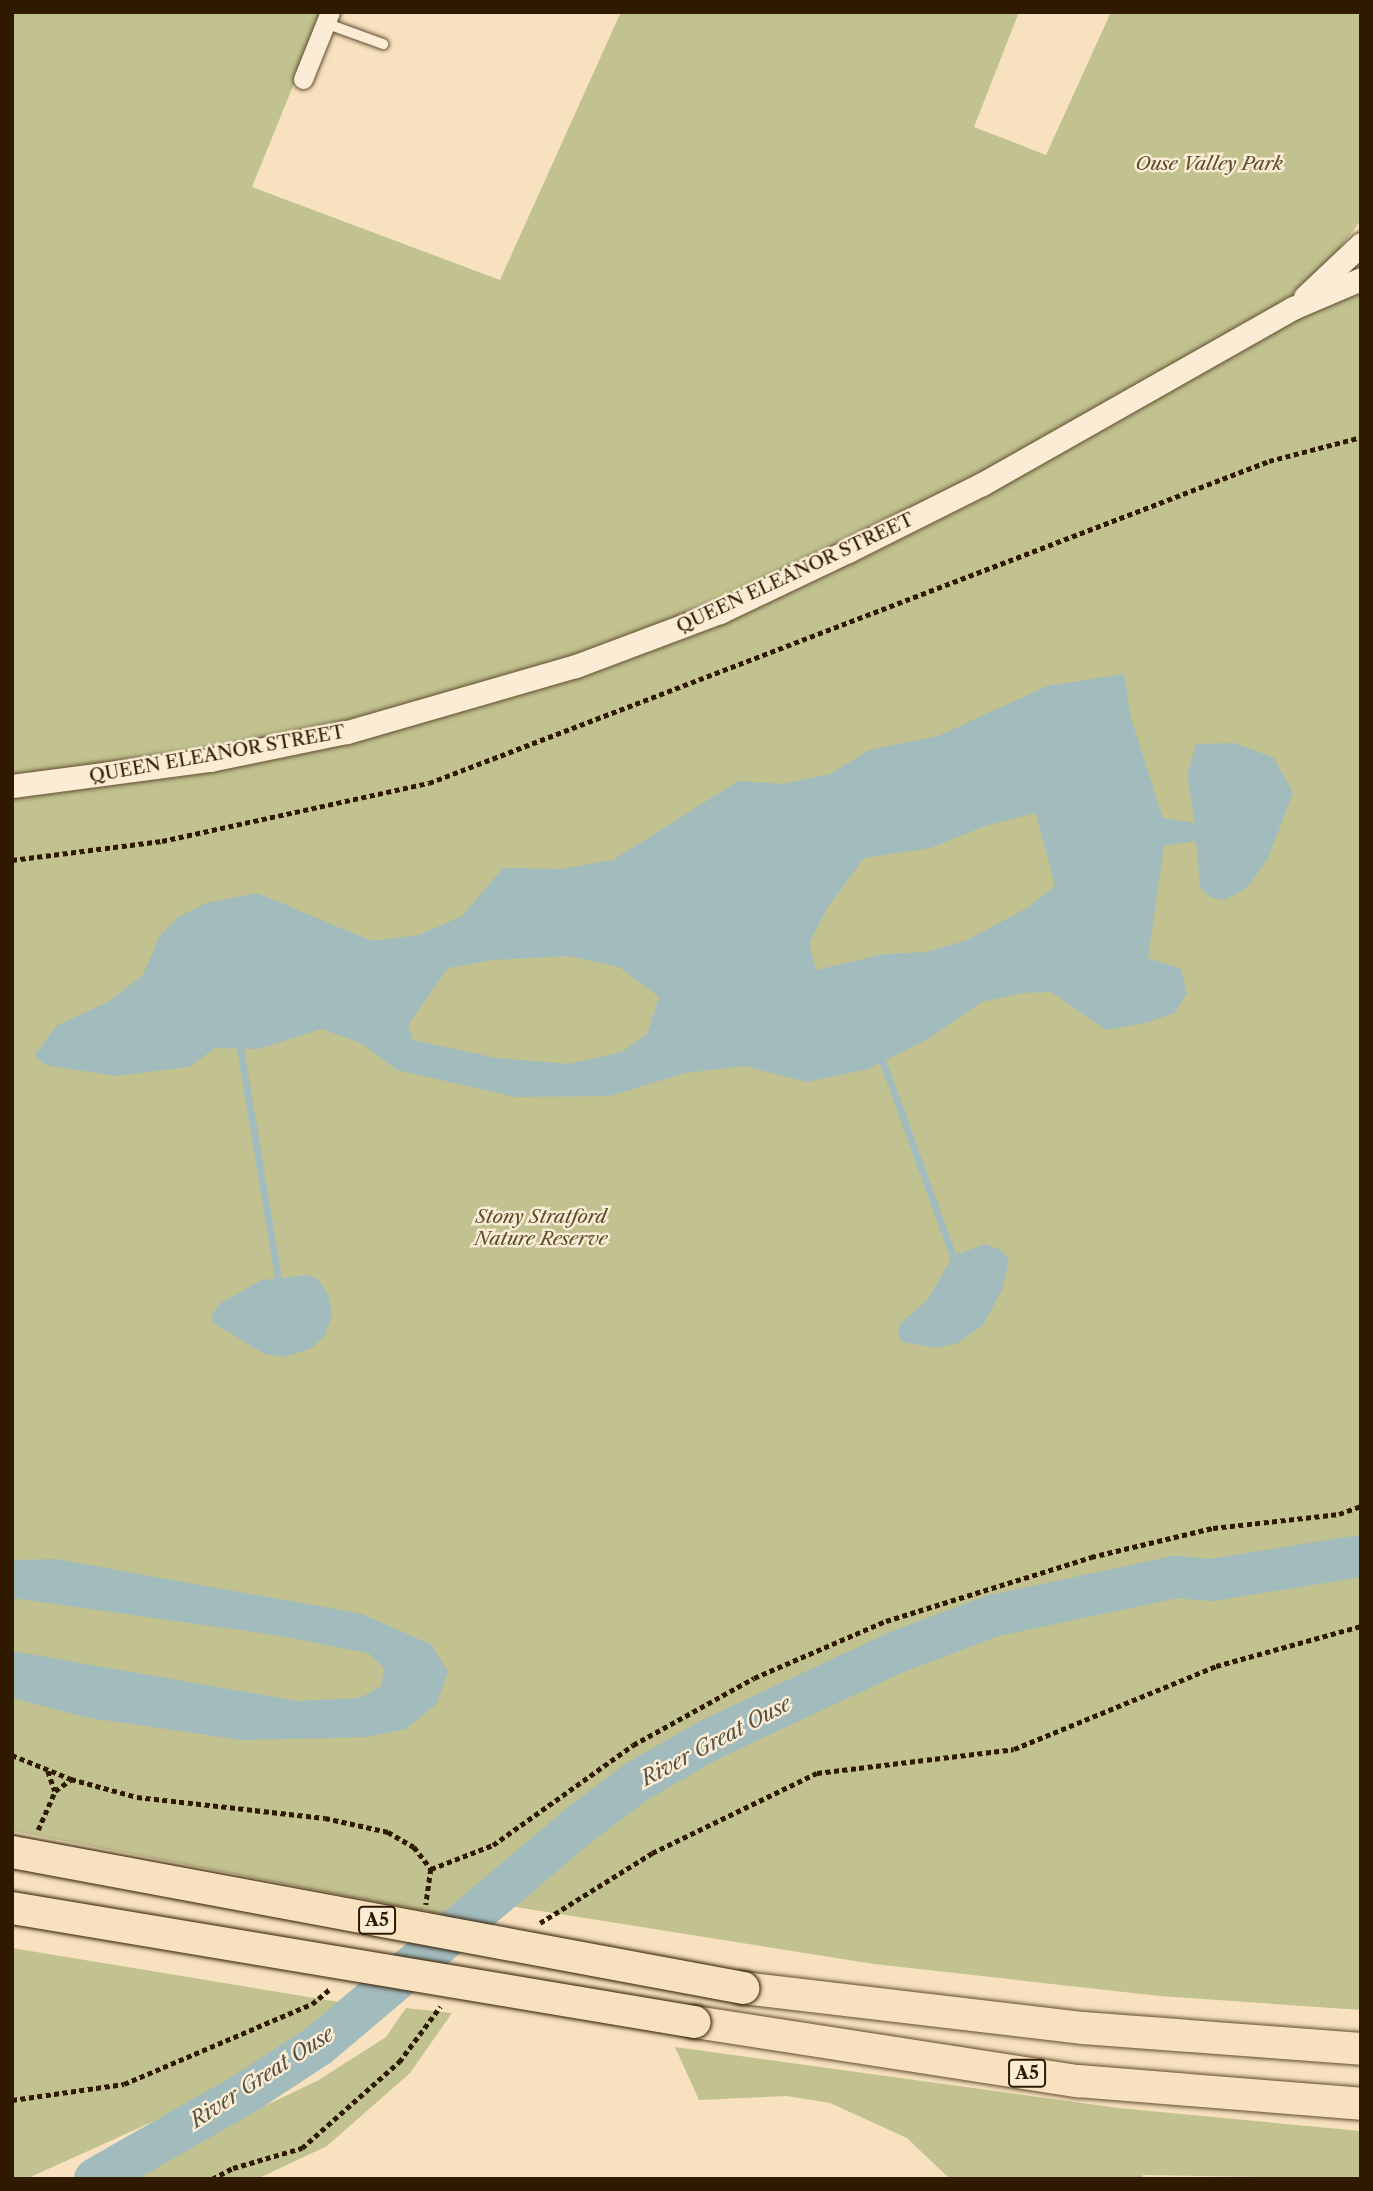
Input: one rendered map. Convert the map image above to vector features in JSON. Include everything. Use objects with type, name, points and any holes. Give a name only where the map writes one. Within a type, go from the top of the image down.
[{"type":"highway","name":"A5","points":[[22,1848],[743,1988],[1083,2028],[1361,2049]]},
{"type":"highway","name":"A5","points":[[12,1908],[695,2022],[1079,2081],[1361,2104]]},
{"type":"street","points":[[303,79],[327,18]]},
{"type":"street","name":"QUEEN ELEANOR STREET","points":[[1293,308],[1361,244]]},
{"type":"street","name":"QUEEN ELEANOR STREET","points":[[12,786],[210,760],[346,732],[576,666],[720,612],[982,484],[1293,308],[1361,279]]},
{"type":"lane","points":[[327,18],[383,44]]},
{"type":"path","points":[[12,860],[162,841],[429,783],[1269,461],[1361,437]]},
{"type":"path","points":[[431,1869],[493,1845],[633,1745],[754,1678],[886,1621],[1091,1557],[1213,1528],[1339,1514],[1361,1506]]},
{"type":"path","points":[[536,1925],[652,1853],[817,1773],[1014,1749],[1216,1666],[1361,1626]]},
{"type":"path","points":[[12,1755],[71,1779],[137,1797],[325,1818],[388,1832],[414,1847],[431,1869],[425,1910]]},
{"type":"path","points":[[47,1770],[55,1791]]},
{"type":"path","points":[[22,1848],[55,1791],[71,1779]]},
{"type":"path","points":[[12,2100],[124,2084],[312,2004]]},
{"type":"path","points":[[212,2179],[233,2168],[302,2148],[399,2062],[435,2011]]},
{"type":"green space","name":"Stony Stratford Nature Reserve","points":[[12,12],[323,12],[252,187],[500,280],[621,12],[1019,12],[974,127],[1046,155],[1111,12],[1361,12],[1361,220],[1334,256],[1256,331],[1361,291],[1361,2010],[1160,1996],[874,1964],[491,1903],[472,1920],[12,1831]]},
{"type":"green space","points":[[12,1948],[375,2008],[327,2043],[26,2179],[12,2179]]},
{"type":"green space","points":[[406,2008],[452,2013],[410,2073],[327,2146],[257,2179],[112,2179],[317,2081],[386,2037]]},
{"type":"green space","points":[[675,2047],[1118,2108],[1361,2131],[1361,2179],[1143,2175],[1142,2179],[950,2179],[907,2138],[830,2103],[787,2096],[699,2100]]},
{"type":"water","points":[[1124,674],[1131,718],[1163,818],[1195,823],[1187,775],[1196,744],[1235,743],[1274,758],[1293,793],[1268,858],[1248,887],[1225,900],[1211,898],[1200,887],[1196,841],[1164,846],[1148,958],[1181,969],[1187,993],[1175,1013],[1146,1023],[1106,1030],[1051,992],[1024,993],[982,1002],[928,1039],[868,1069],[807,1082],[745,1066],[685,1073],[610,1096],[515,1097],[397,1070],[361,1043],[321,1029],[259,1049],[215,1048],[189,1067],[115,1076],[45,1065],[35,1055],[56,1026],[108,1002],[143,975],[159,937],[178,917],[206,903],[257,893],[372,941],[419,935],[462,916],[503,868],[560,869],[613,860],[738,781],[783,784],[830,774],[869,750],[938,736],[1047,686]],"holes":[[[1036,813],[1055,886],[1027,908],[967,940],[927,952],[884,954],[816,970],[809,944],[827,908],[864,858],[930,848],[988,825]],[[568,956],[619,967],[659,997],[647,1034],[622,1052],[568,1064],[496,1058],[413,1040],[408,1025],[448,968],[492,960]]]},
{"type":"water","points":[[985,1244],[1003,1251],[1009,1261],[1002,1290],[983,1325],[958,1343],[937,1348],[902,1342],[898,1333],[901,1323],[928,1299],[953,1256]]},
{"type":"water","points":[[308,1275],[319,1280],[329,1297],[332,1316],[324,1337],[310,1349],[283,1357],[265,1354],[213,1323],[212,1315],[219,1304],[262,1280]]},
{"type":"water","points":[[56,1559],[362,1614],[432,1645],[448,1672],[437,1703],[406,1729],[367,1737],[242,1740],[89,1718],[12,1698],[12,1651],[298,1701],[360,1698],[381,1686],[384,1668],[368,1653],[275,1635],[12,1598],[12,1560]]},
{"type":"waterway","points":[[240,1048],[278,1277]]},
{"type":"waterway","points":[[883,1062],[953,1256]]},
{"type":"waterway","name":"River Great Ouse","points":[[95,2179],[249,2091],[319,2045],[582,1823],[636,1782],[709,1740],[897,1652],[992,1616],[1176,1577],[1212,1580],[1361,1556]]},
{"type":"park label","name":"Ouse Valley Park","points":[[1209,164]]}]
